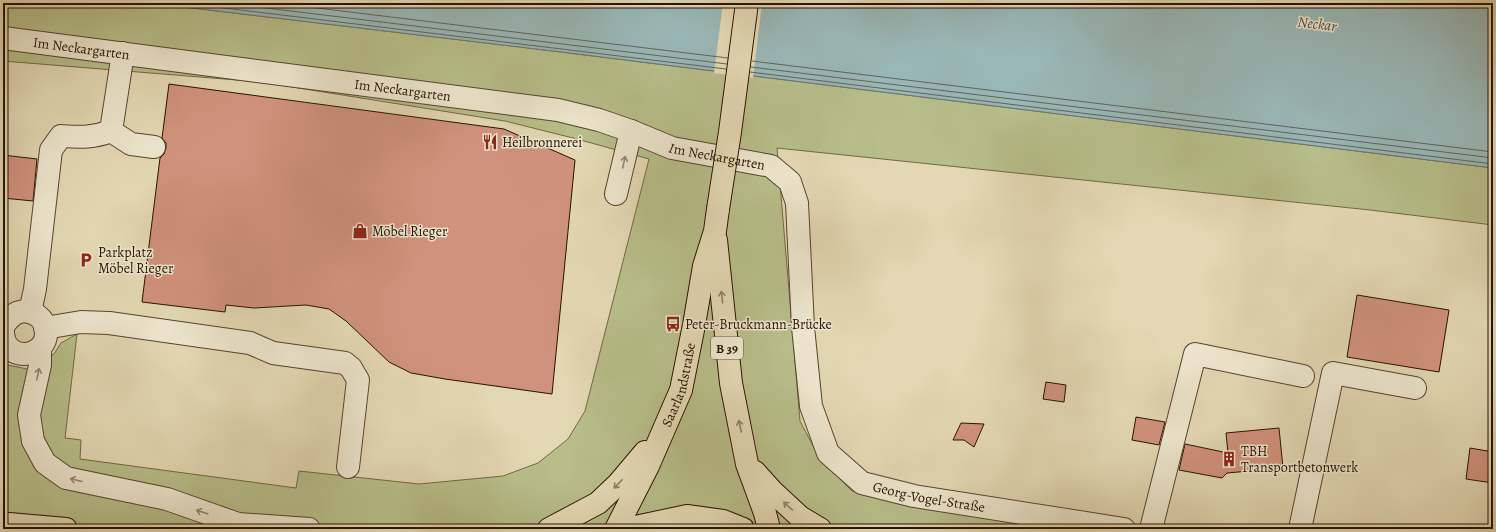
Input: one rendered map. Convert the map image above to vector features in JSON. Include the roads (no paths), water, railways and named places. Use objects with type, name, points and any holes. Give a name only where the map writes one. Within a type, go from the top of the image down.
[{"type":"main road","name":"Saarlandstraße","points":[[616,529],[648,466],[681,390],[704,266],[715,231],[747,3]]},
{"type":"main road","name":"Saarlandstraße","points":[[715,231],[730,383],[748,464],[769,529]]},
{"type":"main road","points":[[549,529],[598,503],[618,484],[662,433]]},
{"type":"main road","points":[[748,464],[772,491],[800,517],[820,529]]},
{"type":"main road","points":[[626,529],[687,516],[723,521],[743,529]]},
{"type":"main road","points":[[16,526],[66,529]]},
{"type":"street","name":"Im Neckargarten","points":[[3,38],[558,110],[599,120],[672,148],[771,166],[790,182]]},
{"type":"street","points":[[111,132],[123,53]]},
{"type":"street","points":[[616,194],[631,131]]},
{"type":"street","points":[[30,312],[36,289],[51,150],[61,136],[89,137],[99,136],[111,132],[131,144],[154,147]]},
{"type":"street","name":"Georg-Vogel-Straße","points":[[790,182],[797,203],[803,327],[811,406],[828,453],[862,483],[914,496],[1124,529]]},
{"type":"street","points":[[3,327],[8,317],[19,312],[30,312],[40,318],[45,328],[46,335],[40,348],[30,354],[19,354],[9,349],[3,339],[3,332]]},
{"type":"street","points":[[45,328],[81,322],[109,322],[250,343],[273,353],[345,363],[351,368],[358,380],[348,467]]},
{"type":"street","points":[[40,348],[40,365],[29,415],[33,441],[45,463],[66,478],[166,499],[238,524],[309,529]]},
{"type":"street","points":[[1151,529],[1195,354],[1303,376]]},
{"type":"street","points":[[1300,529],[1333,373],[1415,388]]},
{"type":"water","name":"Neckar","points":[[150,3],[1493,3],[1493,168],[553,51]]},
{"type":"place","name":"Heilbronnerei","points":[[490,142]]},
{"type":"place","name":"Möbel Rieger","points":[[360,231]]},
{"type":"place","name":"Parkplatz Möbel Rieger","points":[[86,260]]},
{"type":"place","name":"Peter-Bruckmann-Brücke","points":[[673,324]]},
{"type":"place","name":"TBH Transportbetonwerk","points":[[1229,459]]}]
